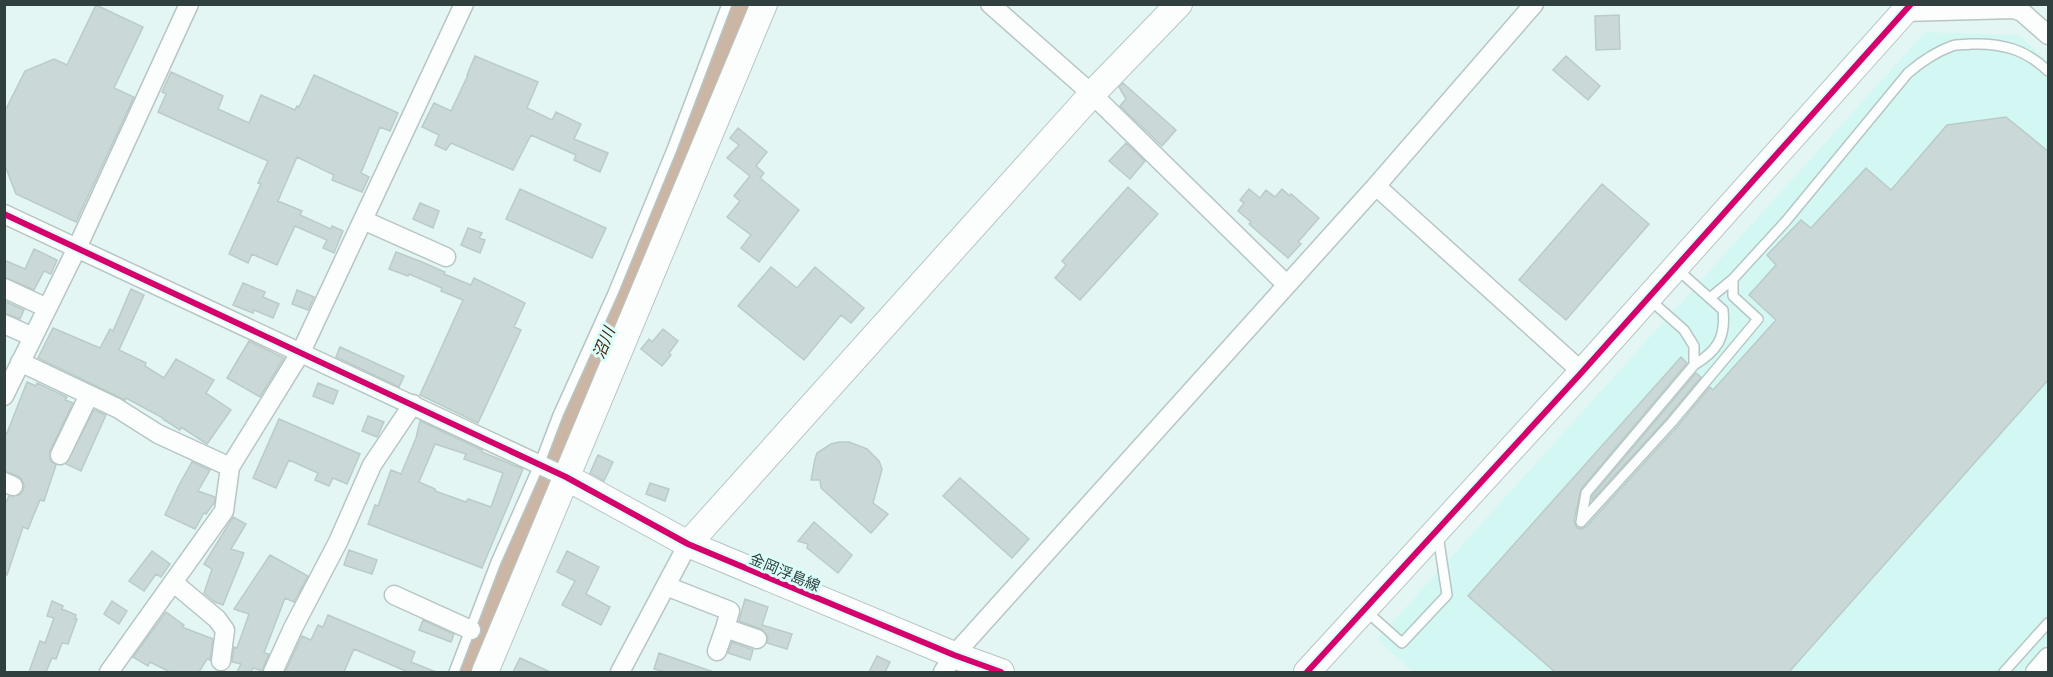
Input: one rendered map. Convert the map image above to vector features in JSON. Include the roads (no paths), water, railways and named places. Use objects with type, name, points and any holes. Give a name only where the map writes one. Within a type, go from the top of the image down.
[{"type":"street","points":[[4,396],[77,248],[189,4]]},
{"type":"street","points":[[109,672],[224,511],[230,467],[301,352],[464,4]]},
{"type":"street","points":[[486,672],[764,4]]},
{"type":"street","points":[[990,4],[1092,94],[1287,284]]},
{"type":"street","points":[[620,672],[688,544],[1092,94],[1179,4]]},
{"type":"street","points":[[948,664],[1376,186],[1534,4]]},
{"type":"street","points":[[1307,672],[1582,372],[1907,8],[2014,9],[2022,12],[2049,35]]},
{"type":"street","points":[[1376,186],[1582,372]]},
{"type":"street","points":[[4,214],[566,477]]},
{"type":"street","points":[[363,220],[446,257]]},
{"type":"street","points":[[4,288],[47,308]]},
{"type":"street","points":[[4,324],[33,337]]},
{"type":"street","points":[[20,362],[117,408],[158,434],[230,467]]},
{"type":"street","points":[[60,456],[89,395]]},
{"type":"street","points":[[273,672],[338,542],[372,465],[413,404]]},
{"type":"street","name":"金岡浮島線","points":[[566,477],[688,544],[948,664],[1001,672]]},
{"type":"street","points":[[174,583],[217,619],[225,630],[222,661]]},
{"type":"street","points":[[666,586],[730,611],[717,651]]},
{"type":"street","points":[[394,595],[471,630]]},
{"type":"street","points":[[724,628],[757,639]]},
{"type":"street","points":[[2035,672],[2049,657]]},
{"type":"lane","points":[[454,672],[496,562],[663,171],[727,4]]},
{"type":"lane","points":[[1710,298],[1733,279],[1786,221],[1908,73],[1928,57],[1954,45],[1988,44],[2014,48],[2038,61],[2049,71]]},
{"type":"lane","points":[[1675,267],[1723,310],[1725,327],[1720,340],[1708,357],[1694,365],[1586,493],[1581,522],[1672,422],[1758,319],[1733,296],[1733,279]]},
{"type":"lane","points":[[1647,298],[1684,330],[1694,346],[1694,365]]},
{"type":"lane","points":[[1365,610],[1402,643],[1447,595],[1437,531]]},
{"type":"lane","points":[[2004,672],[2049,623]]},
{"type":"waterway","name":"沼川","points":[[470,672],[561,455],[739,14]]}]
